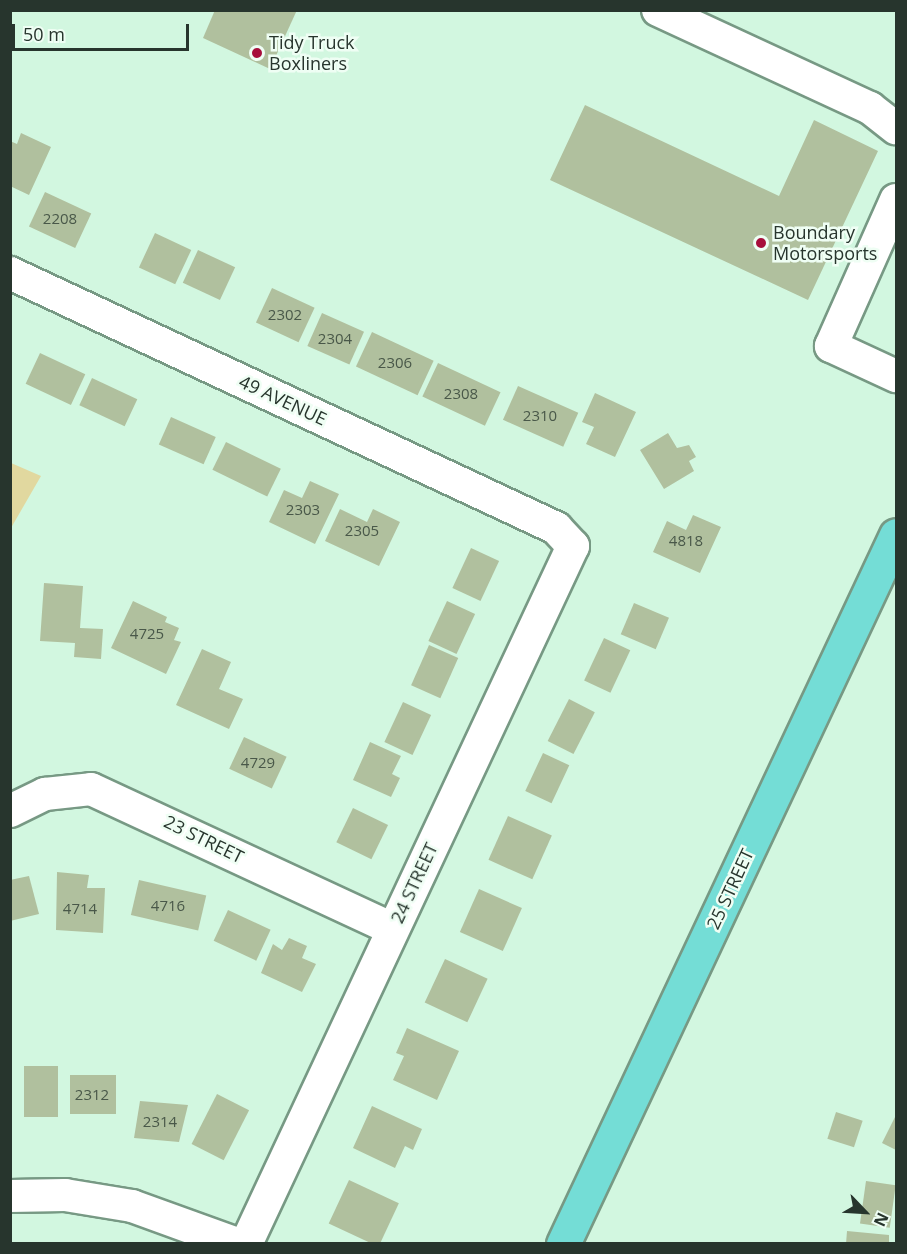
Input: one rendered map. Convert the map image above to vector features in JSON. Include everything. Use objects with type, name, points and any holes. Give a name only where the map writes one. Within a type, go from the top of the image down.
[{"type":"main road","name":"25 STREET","points":[[563,1244],[897,535]]},
{"type":"street","points":[[658,10],[870,108],[897,128]]},
{"type":"street","points":[[897,200],[831,346],[897,376]]},
{"type":"street","name":"49 AVENUE","points":[[10,273],[556,528]]},
{"type":"street","name":"24 STREET","points":[[246,1244],[573,546],[556,528]]},
{"type":"street","name":"23 STREET","points":[[10,811],[45,794],[91,789],[392,929]]},
{"type":"street","points":[[10,1196],[65,1195],[132,1206],[237,1244]]},
{"type":"shaded area","points":[[11,463],[41,476],[11,528]]},
{"type":"building","name":"Tidy Truck Boxliners","points":[[215,10],[297,10],[270,69],[203,38]]},
{"type":"building","name":"Boundary Motorsports","points":[[585,105],[779,196],[814,120],[878,151],[808,300],[550,180]]},
{"type":"building","points":[[21,133],[51,147],[29,195],[10,186],[10,141],[17,144]]},
{"type":"building","points":[[45,192],[91,214],[75,248],[29,226]]},
{"type":"building","points":[[155,233],[191,250],[175,284],[139,267]]},
{"type":"building","points":[[198,250],[235,267],[220,300],[183,283]]},
{"type":"building","points":[[272,288],[315,308],[299,342],[256,322]]},
{"type":"building","points":[[322,313],[364,332],[349,365],[307,346]]},
{"type":"building","points":[[372,332],[434,361],[418,395],[356,366]]},
{"type":"building","points":[[40,353],[85,374],[71,405],[26,384]]},
{"type":"building","points":[[438,363],[501,392],[485,426],[422,397]]},
{"type":"building","points":[[92,378],[137,399],[125,426],[79,405]]},
{"type":"building","points":[[518,386],[578,413],[563,447],[503,420]]},
{"type":"building","points":[[595,393],[636,412],[615,457],[586,444],[594,427],[582,422]]},
{"type":"building","points":[[171,417],[216,437],[204,464],[159,444]]},
{"type":"building","points":[[668,433],[677,448],[689,445],[696,457],[689,461],[694,471],[664,489],[640,450]]},
{"type":"building","points":[[226,442],[281,469],[267,497],[212,470]]},
{"type":"building","points":[[310,481],[339,494],[315,544],[269,522],[284,490],[302,498]]},
{"type":"building","points":[[340,509],[367,522],[373,509],[400,522],[379,566],[325,541]]},
{"type":"building","points":[[693,515],[721,527],[700,573],[653,552],[667,521],[686,530]]},
{"type":"building","points":[[471,548],[499,561],[481,601],[452,588]]},
{"type":"building","points":[[44,583],[83,586],[80,628],[103,629],[101,659],[74,657],[75,643],[40,641]]},
{"type":"building","points":[[133,601],[167,617],[165,622],[179,628],[174,640],[181,642],[166,674],[111,648]]},
{"type":"building","points":[[447,601],[475,614],[457,654],[428,641]]},
{"type":"building","points":[[634,603],[669,618],[656,649],[621,634]]},
{"type":"building","points":[[604,638],[630,650],[610,693],[584,681]]},
{"type":"building","points":[[429,645],[458,658],[440,698],[411,685]]},
{"type":"building","points":[[202,649],[231,662],[219,689],[243,699],[229,729],[176,705]]},
{"type":"building","points":[[569,699],[595,712],[574,754],[548,741]]},
{"type":"building","points":[[403,702],[431,715],[413,755],[384,742]]},
{"type":"building","points":[[244,737],[287,757],[272,789],[229,769]]},
{"type":"building","points":[[370,742],[401,756],[392,774],[400,778],[391,797],[353,780]]},
{"type":"building","points":[[543,753],[569,765],[552,803],[525,791]]},
{"type":"building","points":[[353,808],[388,825],[371,859],[336,842]]},
{"type":"building","points":[[508,816],[552,836],[532,879],[488,860]]},
{"type":"building","points":[[57,872],[89,875],[87,888],[105,888],[103,933],[56,930]]},
{"type":"building","points":[[29,876],[39,914],[10,921],[10,880]]},
{"type":"building","points":[[139,880],[206,896],[198,931],[131,915]]},
{"type":"building","points":[[479,889],[522,908],[503,951],[460,932]]},
{"type":"building","points":[[228,910],[271,930],[256,961],[214,941]]},
{"type":"building","points":[[289,938],[307,946],[302,958],[316,964],[302,992],[261,973],[273,944],[282,950]]},
{"type":"building","points":[[445,959],[488,979],[467,1022],[425,1003]]},
{"type":"building","points":[[407,1028],[459,1051],[437,1100],[393,1080],[404,1056],[396,1053]]},
{"type":"building","points":[[24,1066],[58,1066],[58,1117],[24,1117]]},
{"type":"building","points":[[70,1075],[116,1075],[116,1114],[70,1114]]},
{"type":"building","points":[[217,1094],[249,1110],[224,1160],[192,1144]]},
{"type":"building","points":[[140,1101],[188,1105],[179,1142],[134,1138]]},
{"type":"building","points":[[372,1106],[422,1129],[413,1150],[405,1146],[395,1168],[353,1148]]},
{"type":"building","points":[[836,1112],[863,1121],[854,1147],[827,1139]]},
{"type":"building","points":[[896,1115],[896,1150],[882,1143]]},
{"type":"building","points":[[349,1180],[399,1203],[380,1244],[373,1244],[329,1224]]},
{"type":"building","points":[[866,1181],[896,1185],[890,1228],[860,1224]]},
{"type":"building","points":[[847,1231],[889,1235],[889,1244],[846,1244]]},
{"type":"place","name":"Tidy Truck Boxliners","points":[[257,53]]},
{"type":"place","name":"Boundary Motorsports","points":[[761,243]]}]
